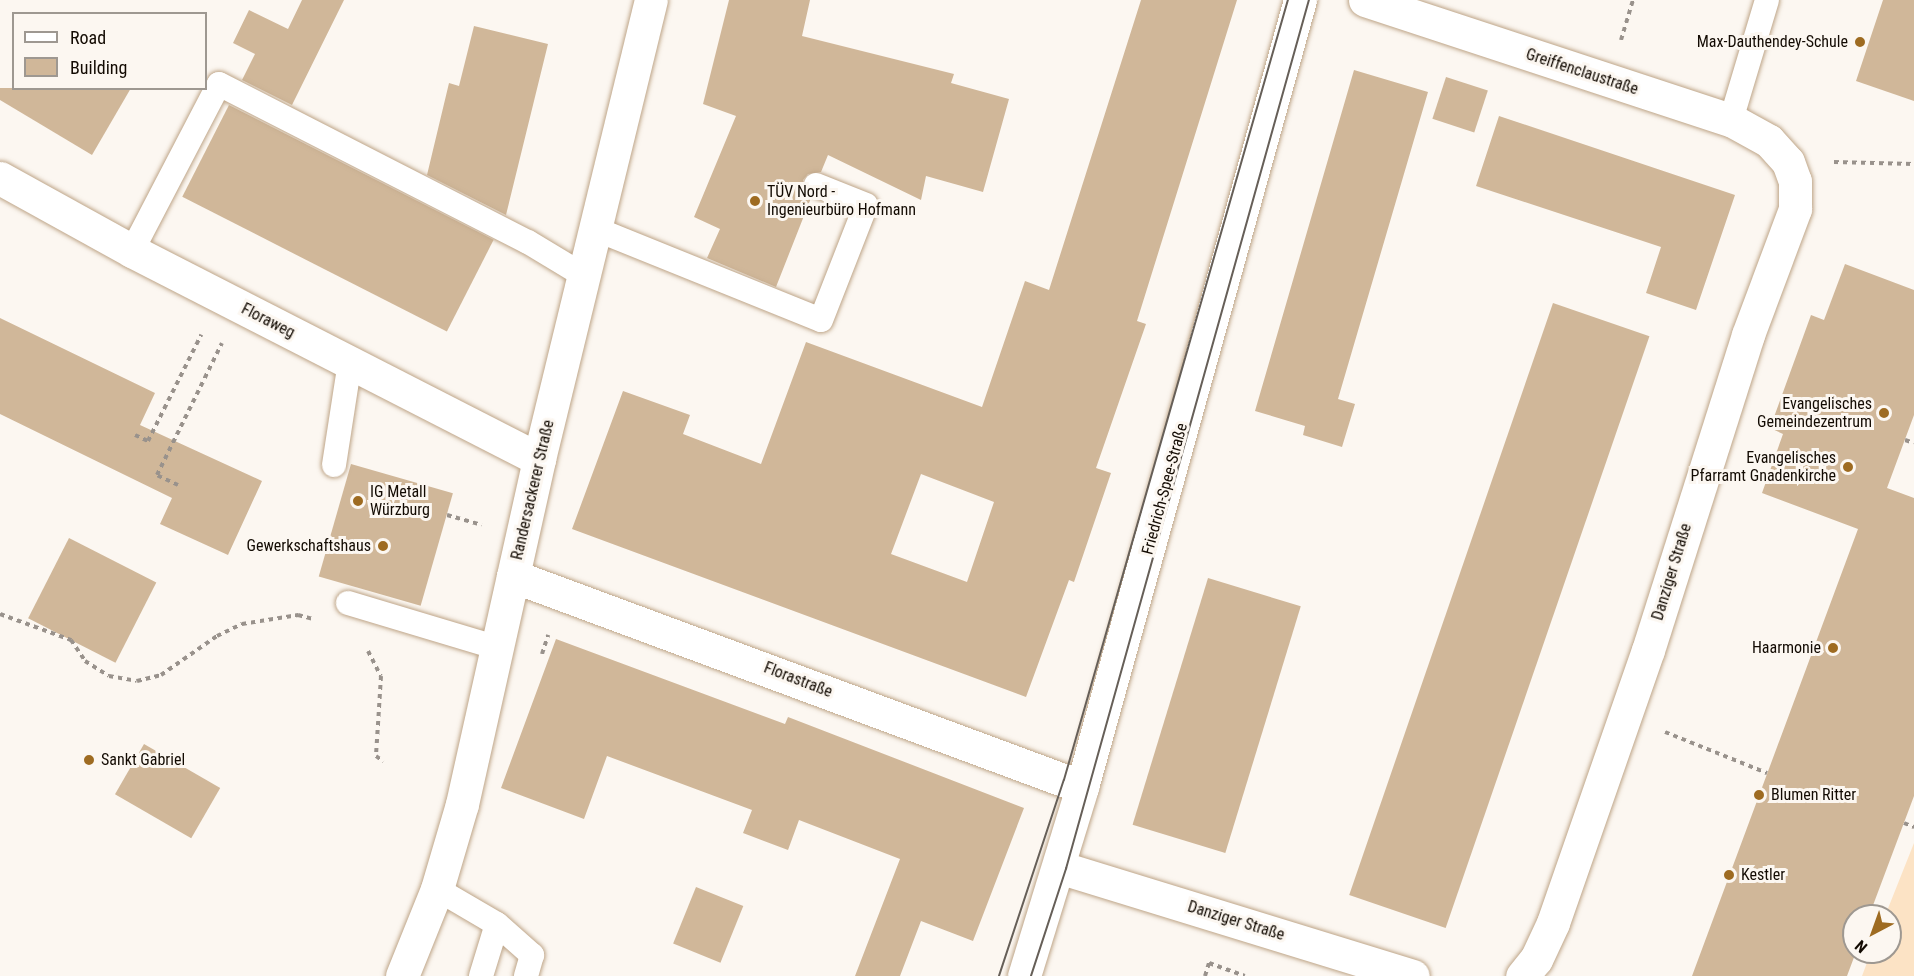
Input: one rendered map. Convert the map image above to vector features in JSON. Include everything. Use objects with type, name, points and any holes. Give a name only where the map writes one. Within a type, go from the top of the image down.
[{"type":"street","name":"Randersackerer Straße","points":[[402,976],[437,889],[462,804],[539,459],[598,230],[651,0]]},
{"type":"street","name":"Friedrich-Spee-Straße","points":[[1023,976],[1059,867],[1082,787],[1300,0]]},
{"type":"street","name":"Greiffenclaustraße","points":[[1365,0],[1731,120],[1761,134],[1788,162]]},
{"type":"street","name":"Danziger Straße","points":[[1522,976],[1536,959],[1553,923],[1624,717],[1749,335],[1795,209],[1795,181],[1788,162]]},
{"type":"street","name":"Floraweg","points":[[0,178],[132,251],[539,459]]},
{"type":"street","name":"Florastraße","points":[[513,576],[1082,787]]},
{"type":"street","name":"Danziger Straße","points":[[1059,867],[1413,976]]},
{"type":"lane","points":[[1731,120],[1767,0]]},
{"type":"lane","points":[[132,251],[219,84],[528,242],[586,277]]},
{"type":"lane","points":[[598,230],[821,320],[866,205],[816,185]]},
{"type":"lane","points":[[334,465],[350,362]]},
{"type":"lane","points":[[348,603],[498,648]]},
{"type":"lane","points":[[437,889],[497,924],[532,955],[526,976]]},
{"type":"lane","points":[[481,976],[497,924]]},
{"type":"path","points":[[1788,162],[1914,164]]},
{"type":"path","points":[[135,435],[148,441],[230,302]]},
{"type":"path","points":[[178,485],[157,475],[230,302]]},
{"type":"path","points":[[1905,440],[1914,443]]},
{"type":"path","points":[[0,614],[71,640],[85,661],[110,676],[137,681],[161,675],[217,636],[242,624],[298,615],[320,621]]},
{"type":"path","points":[[365,648],[381,676],[376,756],[383,760]]},
{"type":"path","points":[[1624,717],[1767,773]]},
{"type":"path","points":[[1904,823],[1914,827]]},
{"type":"path","points":[[1205,976],[1209,963],[1245,976]]},
{"type":"shaded area","points":[[1914,843],[1914,976],[1862,976],[1866,964],[1902,964],[1902,904],[1890,904]]},
{"type":"building","points":[[302,0],[344,0],[292,105],[242,80],[255,54],[233,43],[249,10],[288,29]]},
{"type":"building","points":[[729,0],[810,0],[802,36],[954,74],[951,83],[1009,99],[983,192],[926,176],[921,200],[828,155],[821,172],[808,174],[803,180],[804,193],[811,198],[776,287],[707,258],[720,229],[694,217],[736,116],[703,104]]},
{"type":"building","points":[[1141,0],[1237,0],[1137,321],[1146,324],[1096,468],[1111,473],[1074,582],[1069,580],[1026,697],[572,529],[623,391],[690,415],[683,434],[761,464],[806,342],[982,407],[1025,281],[1049,290]],"holes":[[[921,474],[994,502],[967,582],[891,554]]]},
{"type":"building","points":[[1883,0],[1914,0],[1914,101],[1856,81]]},
{"type":"building","points":[[474,26],[548,44],[506,215],[427,175],[449,83],[459,86]]},
{"type":"building","points":[[1354,70],[1428,92],[1338,399],[1355,404],[1342,447],[1303,435],[1305,426],[1255,411]]},
{"type":"building","points":[[1446,77],[1488,91],[1474,132],[1432,119]]},
{"type":"building","points":[[0,88],[12,88],[12,90],[130,90],[92,155],[0,100]]},
{"type":"building","points":[[229,105],[494,240],[447,332],[182,197]]},
{"type":"building","points":[[1499,116],[1735,195],[1696,310],[1646,293],[1661,247],[1476,186]]},
{"type":"building","points":[[1845,264],[1914,290],[1914,415],[1887,488],[1914,498],[1914,796],[1874,904],[1842,904],[1842,964],[1852,964],[1847,976],[1692,976],[1858,529],[1762,493],[1783,434],[1770,428],[1811,315],[1824,320]]},
{"type":"building","points":[[1553,303],[1649,336],[1446,928],[1349,895]]},
{"type":"building","points":[[0,318],[155,393],[140,425],[262,481],[228,555],[160,524],[172,498],[0,414]]},
{"type":"building","name":"Gewerkschaftshaus","points":[[351,464],[453,493],[421,606],[319,576]]},
{"type":"building","points":[[69,538],[156,582],[115,663],[28,618]]},
{"type":"building","points":[[1208,578],[1301,606],[1225,853],[1133,825]]},
{"type":"building","points":[[556,639],[785,724],[788,717],[1024,808],[973,941],[921,921],[900,976],[855,976],[900,859],[799,820],[788,850],[743,833],[752,810],[607,756],[584,819],[501,788]]},
{"type":"building","points":[[144,744],[220,788],[191,838],[115,794]]},
{"type":"building","points":[[696,887],[743,906],[720,963],[673,944]]},
{"type":"tram line","points":[[999,976],[1064,780],[1288,0]]},
{"type":"tram line","points":[[1031,976],[1066,869],[1309,0]]},
{"type":"place","name":"Max-Dauthendey-Schule","points":[[1860,42]]},
{"type":"place","name":"TÜV Nord - Ingenieurbüro Hofmann","points":[[755,201]]},
{"type":"place","name":"Evangelisches Gemeindezentrum","points":[[1884,413]]},
{"type":"place","name":"Evangelisches Pfarramt Gnadenkirche","points":[[1848,467]]},
{"type":"place","name":"IG Metall Würzburg","points":[[358,501]]},
{"type":"place","name":"Gewerkschaftshaus","points":[[383,546]]},
{"type":"place","name":"Haarmonie","points":[[1833,648]]},
{"type":"place","name":"Sankt Gabriel","points":[[89,760]]},
{"type":"place","name":"Blumen Ritter","points":[[1759,795]]},
{"type":"place","name":"Kestler","points":[[1729,875]]}]
